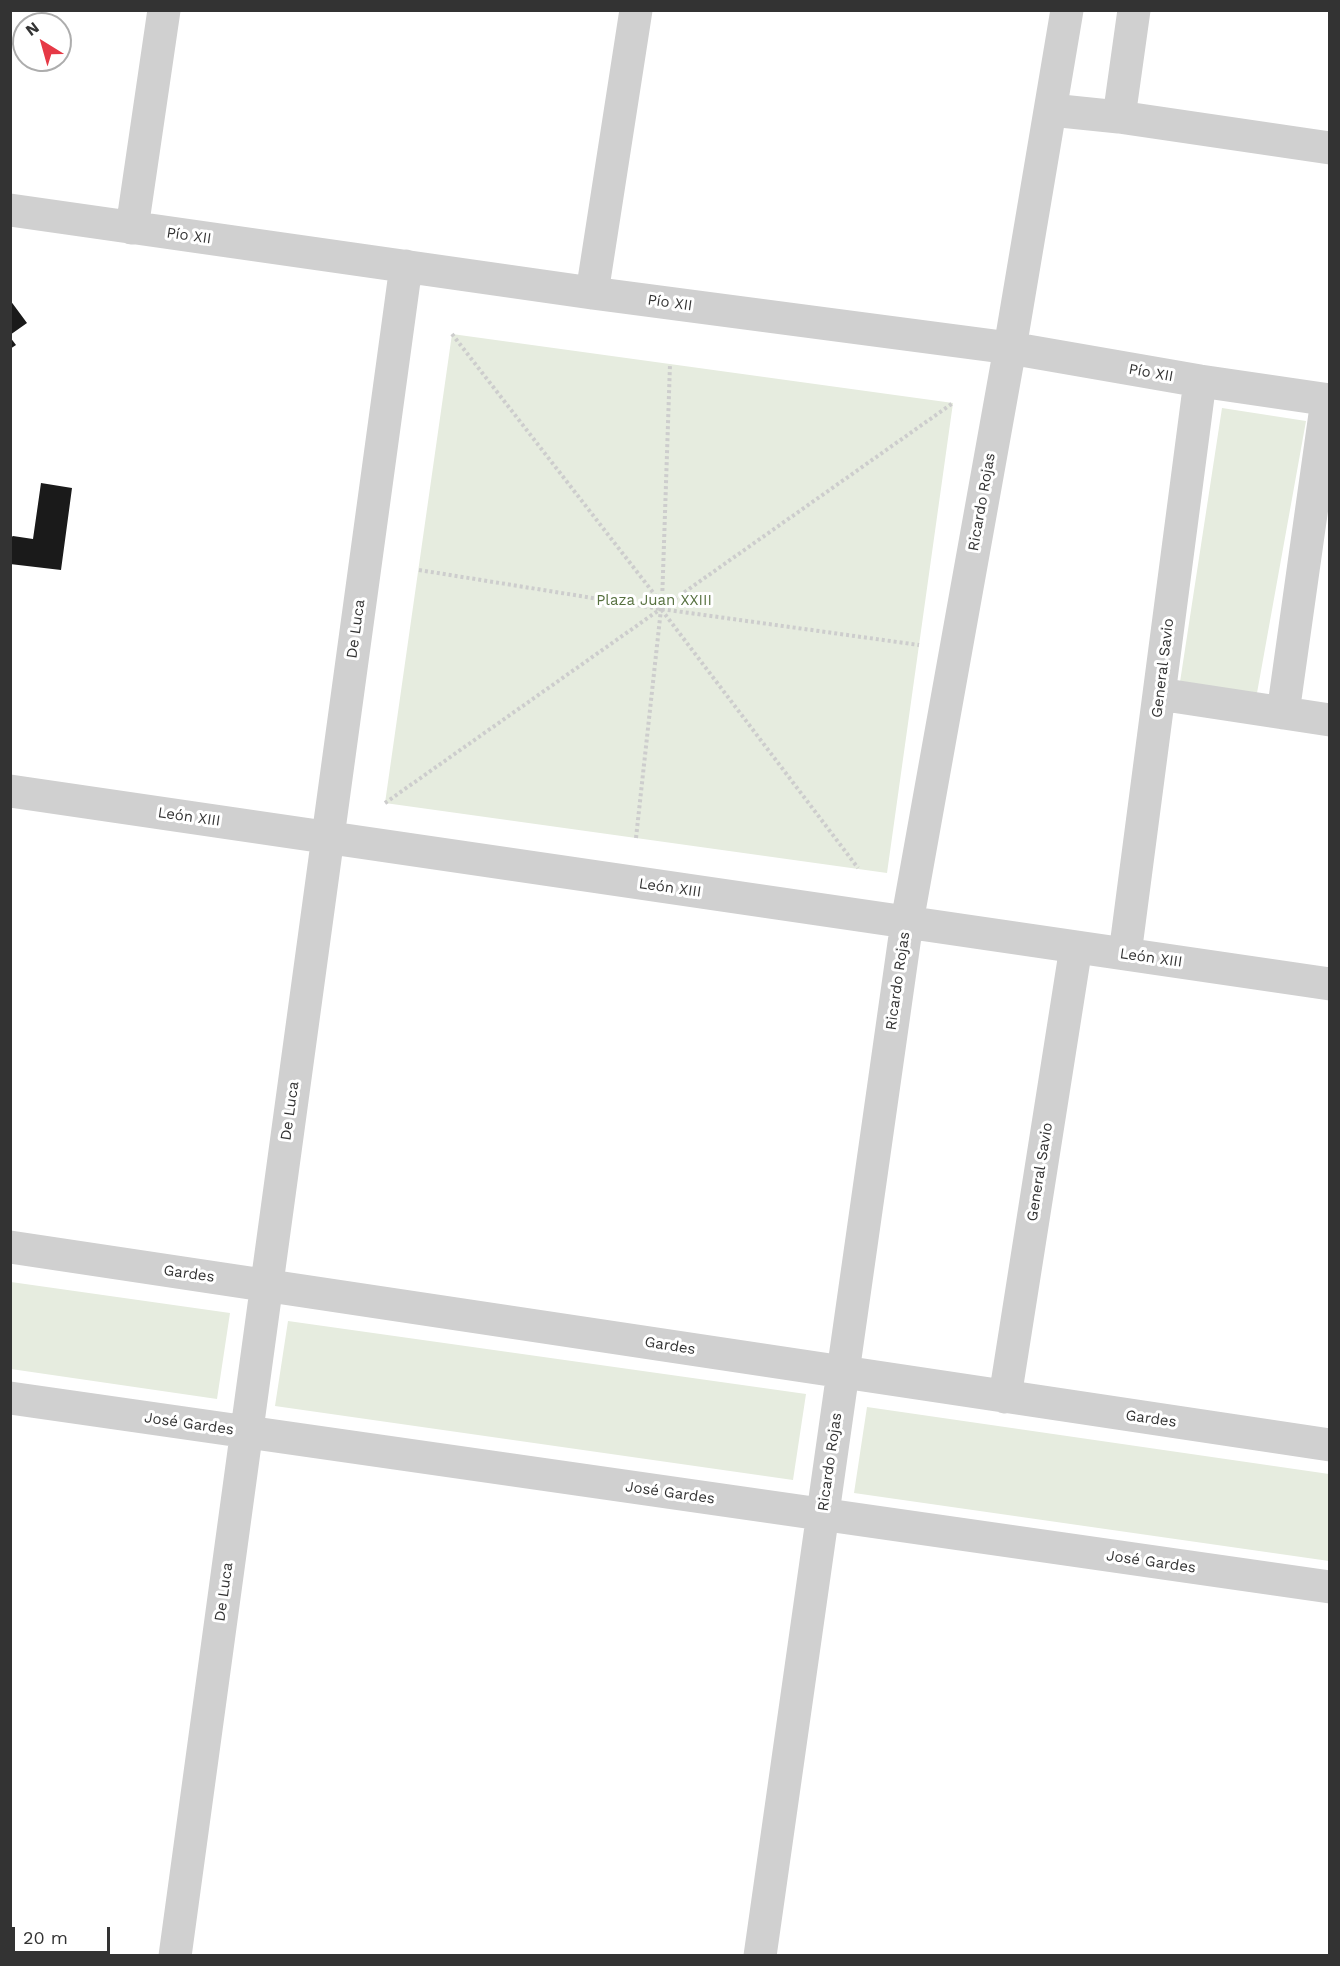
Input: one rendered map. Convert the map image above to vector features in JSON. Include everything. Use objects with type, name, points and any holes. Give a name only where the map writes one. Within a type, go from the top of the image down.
[{"type":"street","points":[[132,228],[164,10]]},
{"type":"street","points":[[592,293],[636,10]]},
{"type":"street","name":"Ricardo Rojas","points":[[760,1956],[907,922],[1010,348],[1067,10]]},
{"type":"street","points":[[1119,117],[1134,10]]},
{"type":"street","points":[[1051,110],[1119,117],[1329,148]]},
{"type":"street","name":"Pío XII","points":[[10,210],[592,293],[1010,348],[1200,381],[1328,400]]},
{"type":"street","name":"De Luca","points":[[175,1956],[406,266]]},
{"type":"street","name":"General Savio","points":[[1125,954],[1200,381]]},
{"type":"street","points":[[1282,713],[1328,400]]},
{"type":"street","points":[[1159,694],[1329,720]]},
{"type":"street","name":"León XIII","points":[[10,791],[1329,984]]},
{"type":"street","name":"General Savio","points":[[1005,1397],[1076,947]]},
{"type":"street","name":"Gardes","points":[[10,1247],[1329,1445]]},
{"type":"street","name":"José Gardes","points":[[10,1398],[1329,1587]]},
{"type":"path","points":[[452,334],[858,868]]},
{"type":"path","points":[[636,838],[661,607],[670,364]]},
{"type":"path","points":[[385,803],[953,403]]},
{"type":"path","points":[[419,570],[919,645]]},
{"type":"green space","name":"Plaza Juan XXIII","points":[[452,334],[953,403],[887,873],[385,803]]},
{"type":"green space","points":[[1222,408],[1306,421],[1257,693],[1180,682]]},
{"type":"green space","points":[[11,1282],[230,1313],[217,1399],[11,1369]]},
{"type":"green space","points":[[288,1321],[806,1394],[793,1480],[275,1406]]},
{"type":"green space","points":[[867,1407],[1329,1474],[1329,1561],[854,1493]]},
{"type":"building","points":[[10,300],[27,323],[10,335]]},
{"type":"building","points":[[10,337],[16,345],[10,349]]},
{"type":"building","points":[[41,483],[72,488],[61,570],[10,564],[10,538],[13,536],[33,539]]}]
